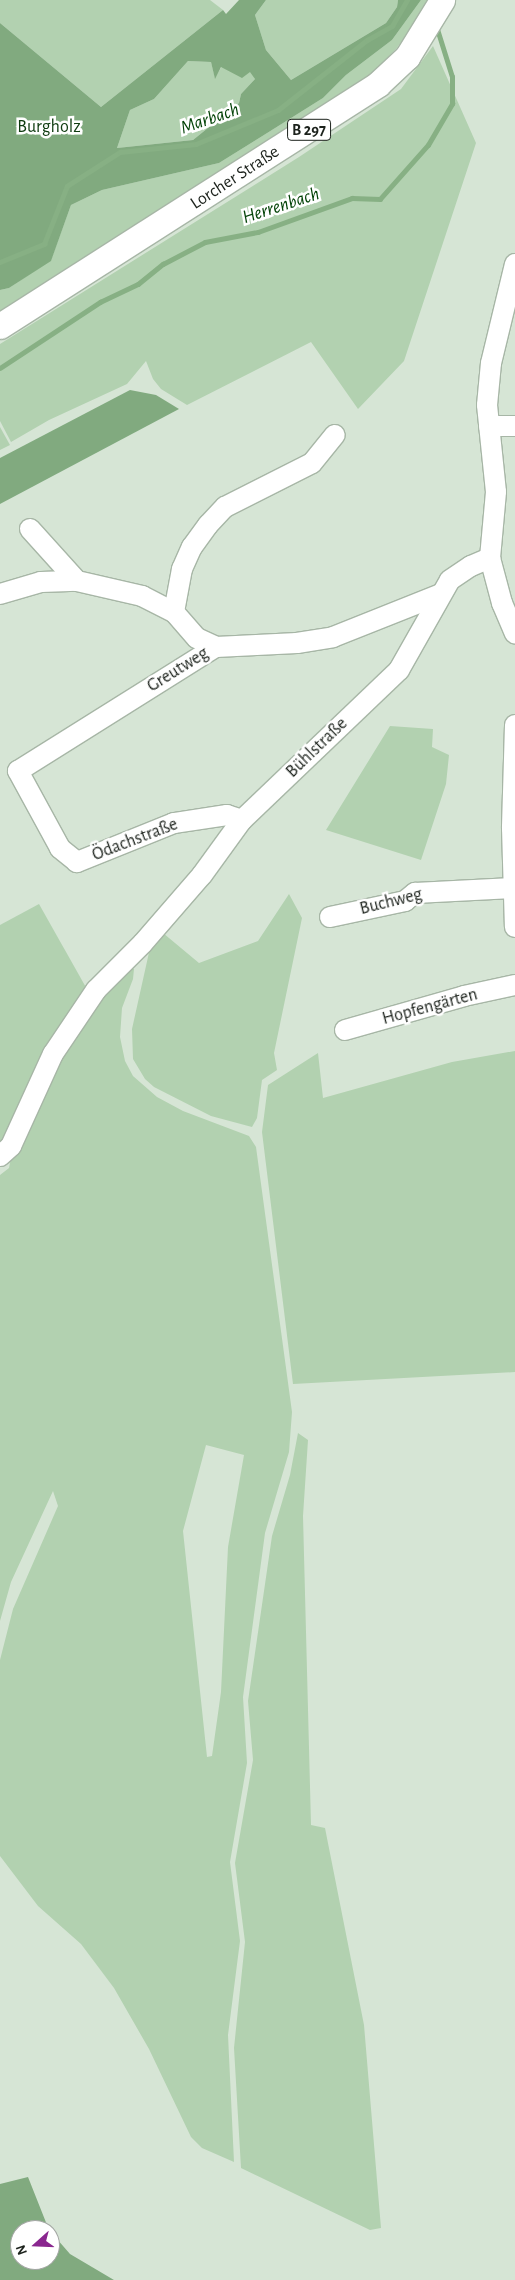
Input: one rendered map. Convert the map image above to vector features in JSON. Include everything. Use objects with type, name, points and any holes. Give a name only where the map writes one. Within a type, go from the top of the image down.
[{"type":"main road","name":"Lorcher Straße","points":[[0,326],[360,97],[394,71],[419,41],[439,5]]},
{"type":"street","points":[[515,264],[511,295],[491,363],[487,405],[496,492],[490,558],[502,603],[515,633]]},
{"type":"street","points":[[489,426],[515,426]]},
{"type":"street","points":[[174,612],[182,569],[192,547],[208,525],[225,508],[312,463],[336,435]]},
{"type":"street","points":[[30,529],[77,580]]},
{"type":"street","name":"Bühlstraße","points":[[0,1156],[10,1146],[54,1054],[74,1020],[96,990],[143,943],[206,870],[242,820],[399,670],[422,634],[441,594],[450,580],[471,566],[490,558]]},
{"type":"street","points":[[0,594],[41,582],[77,580],[142,596],[174,612],[197,638],[216,647]]},
{"type":"street","name":"Greutweg","points":[[18,771],[216,647],[297,643],[333,637],[441,594]]},
{"type":"street","points":[[515,725],[513,888],[515,927]]},
{"type":"street","name":"Ödachstraße","points":[[18,771],[60,848],[77,862],[174,823],[226,815],[242,820]]},
{"type":"street","name":"Buchweg","points":[[330,917],[405,901],[415,893],[513,888]]},
{"type":"street","name":"Hopfengärten","points":[[345,1030],[464,996],[515,985]]},
{"type":"green space","points":[[0,0],[210,0],[223,10],[101,107],[0,23]]},
{"type":"green space","name":"Burgholz","points":[[239,0],[266,0],[255,15],[266,50],[291,80],[386,23],[397,7],[398,0],[421,0],[392,40],[346,75],[323,98],[219,163],[102,190],[71,205],[51,261],[9,288],[0,290],[0,23],[101,107],[223,10],[226,14]],"holes":[[[188,61],[211,62],[215,79],[221,67],[242,78],[250,72],[255,79],[241,94],[239,103],[193,140],[117,148],[130,110],[154,99]]]},
{"type":"green space","points":[[266,0],[398,0],[397,7],[386,23],[291,80],[266,50],[255,15]]},
{"type":"green space","points":[[421,0],[428,0],[418,19],[396,49],[369,76],[0,314],[0,290],[9,288],[51,260],[71,205],[102,190],[219,163],[323,98],[346,75],[392,40]]},
{"type":"green space","points":[[239,37],[255,79],[241,94],[239,103],[193,140],[117,148],[130,110],[154,99],[188,61],[211,62],[215,78]]},
{"type":"green space","points":[[433,46],[476,143],[404,361],[358,409],[311,342],[187,405],[161,389],[153,379],[146,361],[127,384],[49,420],[11,442],[0,421],[0,344],[299,157],[401,89]]},
{"type":"green space","points":[[130,390],[156,395],[179,409],[0,504],[0,458]]},
{"type":"green space","points":[[0,427],[10,445],[0,450]]},
{"type":"green space","points":[[390,726],[433,729],[432,747],[449,755],[446,784],[421,860],[326,830]]},
{"type":"green space","points":[[289,894],[302,918],[274,1053],[277,1070],[262,1080],[257,1118],[252,1127],[211,1116],[154,1087],[145,1079],[133,1059],[132,1029],[150,948],[163,933],[199,963],[258,941]]},
{"type":"green space","points":[[39,904],[88,991],[14,1126],[0,1145],[0,925]]},
{"type":"green space","points":[[128,967],[134,969],[133,979],[122,1008],[120,1037],[125,1061],[133,1076],[157,1097],[183,1111],[249,1136],[256,1147],[292,1412],[289,1452],[265,1533],[243,1697],[247,1763],[230,1862],[240,1941],[228,2035],[234,2162],[202,2148],[191,2137],[149,2049],[114,1988],[81,1944],[38,1906],[0,1856],[0,1660],[13,1609],[58,1506],[53,1491],[11,1582],[0,1621],[0,1175],[9,1168],[11,1158],[78,1020]],"holes":[[[206,1445],[244,1455],[228,1547],[221,1692],[212,1756],[207,1757],[183,1531]]]},
{"type":"green space","points":[[515,1051],[515,1372],[293,1384],[262,1132],[268,1085],[318,1053],[323,1098],[452,1062]]},
{"type":"green space","points":[[298,1433],[308,1440],[303,1516],[311,1825],[325,1828],[364,2025],[381,2228],[370,2230],[241,2168],[234,2048],[245,1942],[235,1863],[253,1760],[248,1701],[272,1536],[290,1475]]},
{"type":"green space","points":[[28,2177],[45,2220],[10,2220],[10,2270],[60,2270],[60,2242],[70,2254],[114,2280],[0,2280],[0,2184]]},
{"type":"waterway","name":"Marbach","points":[[0,262],[44,244],[67,186],[120,152],[196,144],[278,110],[367,40],[392,26],[407,0]]},
{"type":"waterway","name":"Herrenbach","points":[[0,368],[100,302],[138,284],[163,264],[205,242],[258,232],[352,198],[380,199],[428,145],[452,104],[452,77],[436,26]]}]
